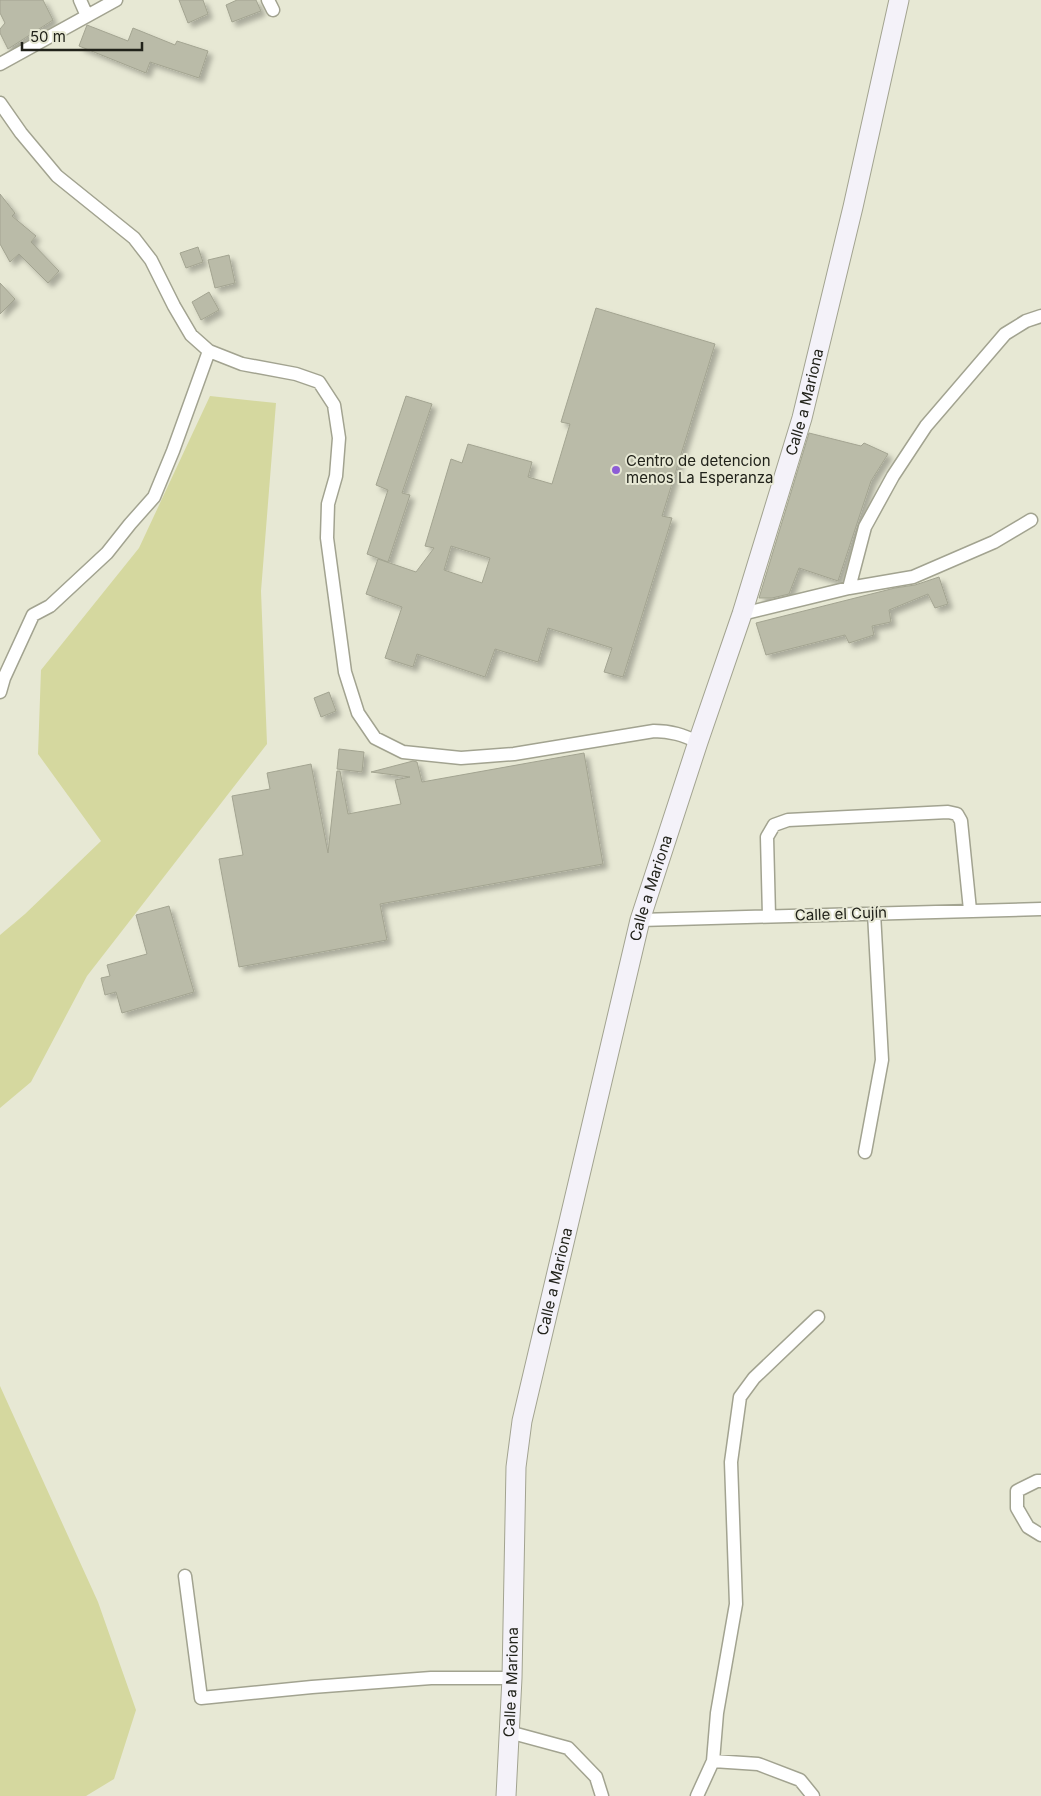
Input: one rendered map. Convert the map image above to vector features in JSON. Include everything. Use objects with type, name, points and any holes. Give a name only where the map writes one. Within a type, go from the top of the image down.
[{"type":"main road","name":"Calle a Mariona","points":[[506,1796],[512,1678],[516,1467],[522,1422],[640,920],[742,614],[802,418],[853,207],[899,0]]},
{"type":"street","points":[[80,0],[87,16]]},
{"type":"street","points":[[0,64],[116,0]]},
{"type":"street","points":[[0,103],[21,133],[57,176],[134,238],[151,260],[190,334],[209,351],[242,364],[296,374],[319,382],[334,405],[339,438],[336,476],[328,504],[327,538],[344,672],[358,713],[375,738],[403,752],[461,758],[514,754],[667,731],[680,734],[698,742]]},
{"type":"street","points":[[849,588],[865,527],[892,476],[926,426],[1005,334],[1026,321],[1041,316]]},
{"type":"street","points":[[0,692],[4,678],[33,615],[50,606],[107,553],[154,497],[174,451],[209,351]]},
{"type":"street","points":[[742,614],[849,588],[913,577],[994,542],[1031,520]]},
{"type":"street","points":[[769,916],[767,837],[774,825],[788,820],[948,812],[957,814],[961,821],[970,910]]},
{"type":"street","name":"Calle el Cujín","points":[[640,920],[1041,908]]},
{"type":"street","points":[[865,1152],[882,1060],[874,913]]},
{"type":"street","points":[[697,1796],[713,1761],[718,1713],[736,1604],[731,1462],[740,1397],[754,1378],[818,1317]]},
{"type":"street","points":[[1041,1481],[1036,1481],[1017,1491],[1017,1508],[1028,1527],[1041,1535]]},
{"type":"street","points":[[185,1576],[202,1698],[431,1678],[512,1678]]},
{"type":"street","points":[[509,1732],[568,1748],[596,1777],[602,1796]]},
{"type":"street","points":[[713,1761],[758,1764],[800,1780],[813,1796]]},
{"type":"green space","points":[[210,396],[276,403],[261,591],[267,744],[87,976],[31,1082],[0,1108],[0,935],[25,914],[101,841],[38,754],[41,670],[139,548]]},
{"type":"green space","points":[[0,1386],[98,1602],[136,1710],[114,1779],[86,1796],[0,1796]]},
{"type":"building","points":[[0,0],[43,0],[53,20],[8,49],[0,33],[0,29],[5,23],[0,13]]},
{"type":"building","points":[[179,0],[203,0],[208,14],[188,23]]},
{"type":"building","points":[[237,0],[256,0],[261,11],[232,22],[226,5]]},
{"type":"building","points":[[87,25],[128,41],[133,28],[175,45],[177,41],[208,51],[199,78],[150,62],[146,73],[79,46]]},
{"type":"building","points":[[0,194],[15,213],[12,216],[36,236],[31,242],[59,271],[48,283],[19,254],[10,262],[0,244]]},
{"type":"building","points":[[198,247],[203,262],[186,268],[180,253]]},
{"type":"building","points":[[229,255],[235,283],[215,288],[208,260]]},
{"type":"building","points":[[0,283],[15,299],[0,314]]},
{"type":"building","points":[[209,292],[219,310],[201,320],[192,302]]},
{"type":"building","name":"Centro de detencion menos La Esperanza","points":[[596,308],[715,344],[662,516],[672,518],[623,677],[604,672],[612,648],[548,628],[538,662],[495,649],[485,677],[417,654],[413,667],[385,658],[402,607],[366,594],[378,559],[416,572],[434,548],[425,546],[451,459],[462,463],[468,444],[532,462],[528,477],[552,484],[570,424],[561,422]],"holes":[[[451,546],[490,558],[482,583],[444,570]]]},
{"type":"building","points":[[406,396],[432,404],[402,493],[410,495],[388,562],[367,554],[388,490],[376,485]]},
{"type":"building","points":[[809,433],[861,446],[864,443],[888,454],[871,481],[838,581],[799,568],[789,594],[772,598],[759,598]]},
{"type":"building","points":[[939,577],[948,604],[935,608],[928,594],[889,610],[891,622],[872,626],[874,635],[849,643],[845,635],[766,655],[756,623],[895,588],[915,585]]},
{"type":"building","points":[[329,692],[336,711],[321,717],[314,698]]},
{"type":"building","points":[[339,749],[364,752],[362,772],[337,769]]},
{"type":"building","points":[[584,753],[603,864],[380,904],[387,940],[239,967],[219,859],[243,855],[232,796],[270,789],[267,773],[311,764],[328,853],[337,771],[340,771],[348,814],[401,804],[395,780],[410,777],[371,772],[413,761],[417,762],[422,782]]},
{"type":"building","points":[[169,906],[194,992],[122,1013],[116,992],[105,995],[101,978],[110,976],[107,965],[147,954],[136,915]]},
{"type":"place","name":"Centro de detencion menos La Esperanza","points":[[616,470]]}]
